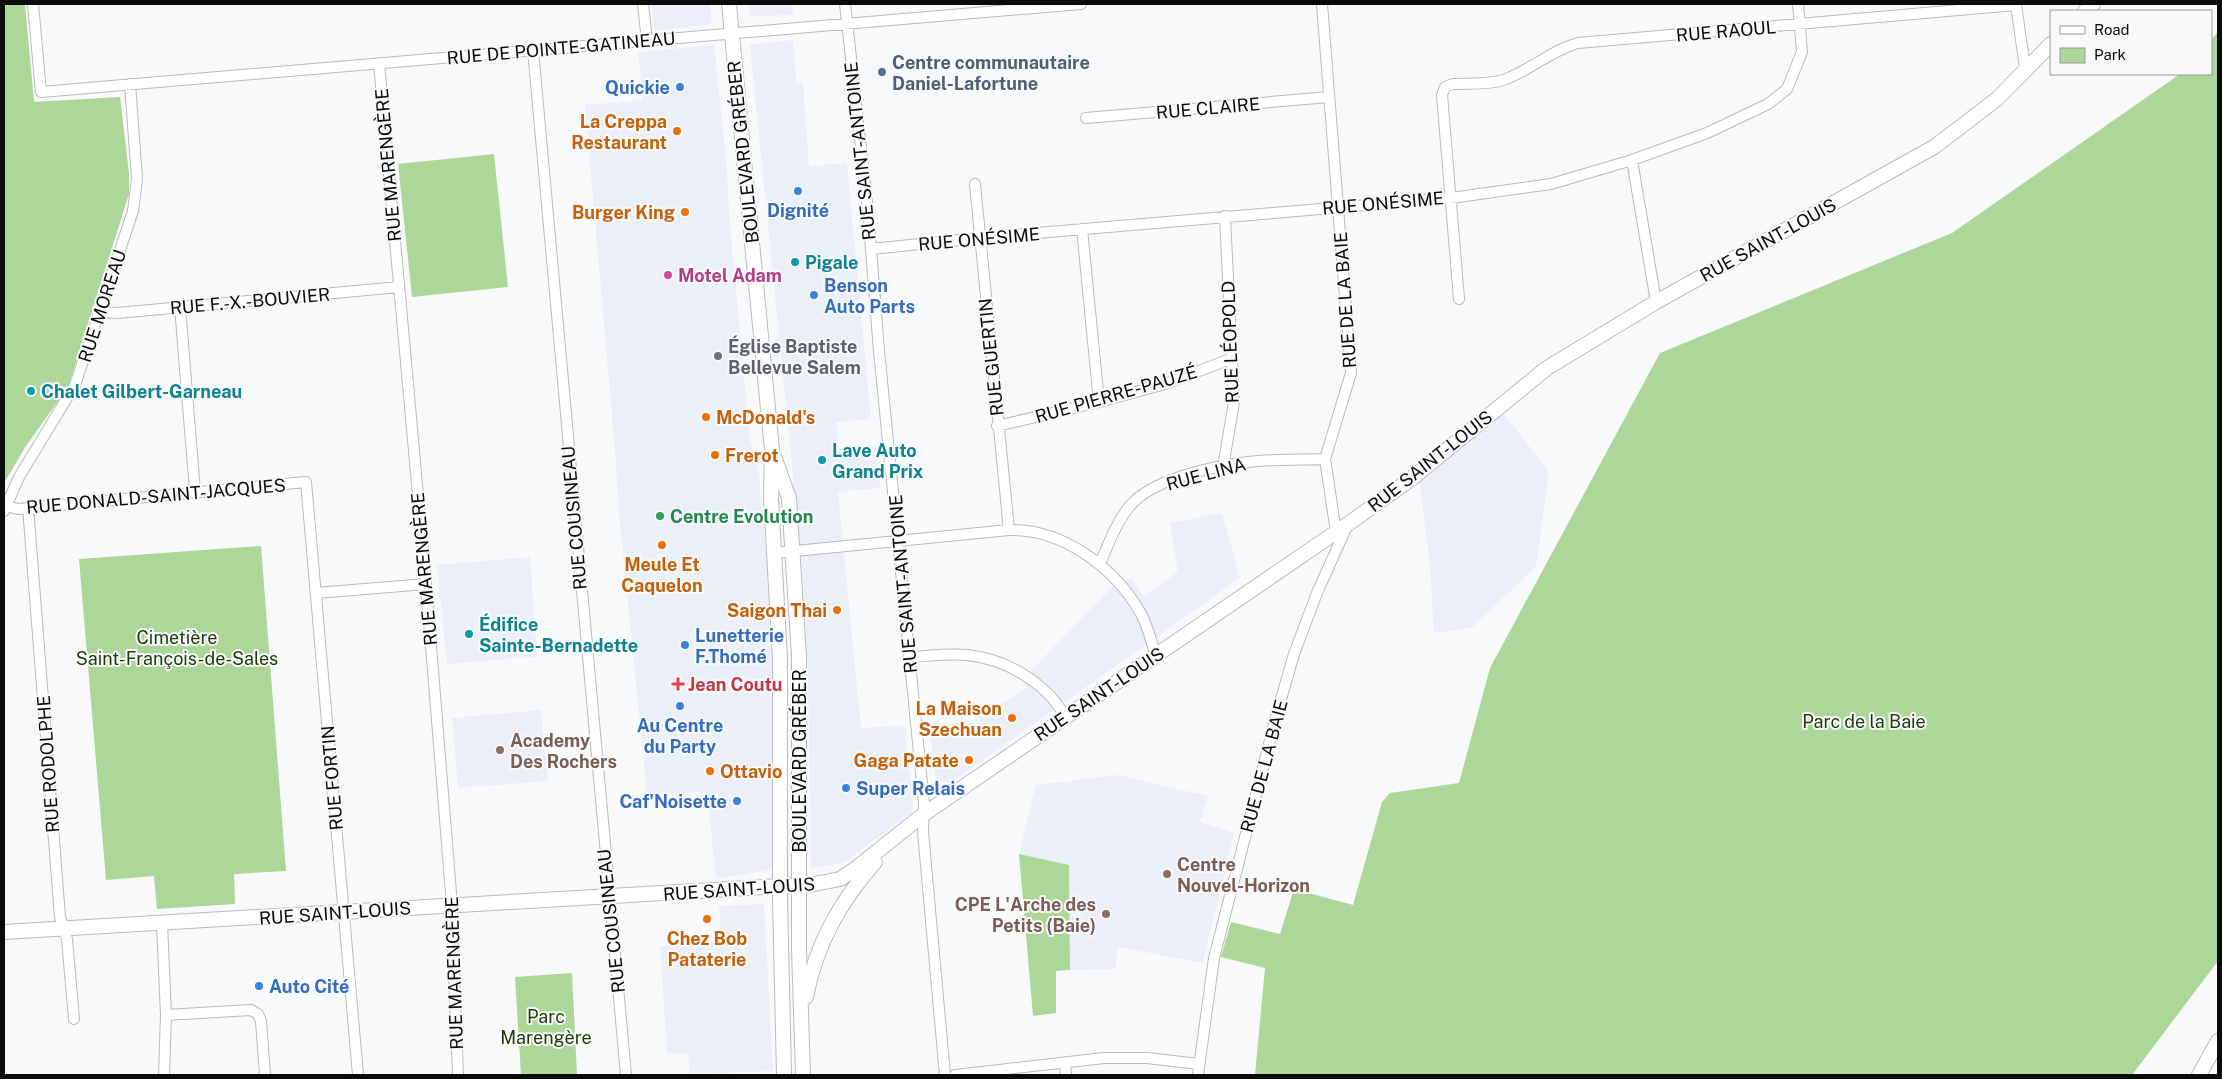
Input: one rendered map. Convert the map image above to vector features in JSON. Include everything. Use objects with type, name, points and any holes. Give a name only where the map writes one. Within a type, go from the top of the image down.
[{"type":"main road","name":"BOULEVARD GRÉBER","points":[[729,4],[772,450],[770,498],[775,553],[780,659],[780,886],[784,1075]]},
{"type":"main road","name":"RUE SAINT-LOUIS","points":[[4,932],[800,885],[840,879],[924,814],[1411,479],[1546,368],[1656,302],[1934,147],[1997,99],[2025,68],[2050,45]]},
{"type":"main road","name":"BOULEVARD GRÉBER","points":[[772,450],[789,498],[799,656],[800,1029],[803,1075]]},
{"type":"main road","points":[[800,1029],[808,986],[817,956],[834,916],[849,892],[900,834]]},
{"type":"main road","points":[[2199,1075],[2218,1041]]},
{"type":"street","name":"RUE DE POINTE-GATINEAU","points":[[33,4],[41,92],[1081,4]]},
{"type":"street","points":[[643,4],[647,41]]},
{"type":"street","name":"RUE SAINT-ANTOINE","points":[[845,4],[871,250],[879,350],[910,657],[924,814],[923,832],[945,1075]]},
{"type":"street","name":"RUE DE LA BAIE","points":[[1322,4],[1351,373],[1324,459],[1336,532]]},
{"type":"street","name":"RUE ONÉSIME","points":[[871,250],[979,238],[1451,198],[1551,184],[1632,160],[1706,133],[1768,104],[1787,89],[1802,52],[1798,4]]},
{"type":"street","points":[[2016,4],[2025,68]]},
{"type":"street","name":"RUE RAOUL","points":[[1451,198],[1442,95],[1445,87],[1453,84],[1504,80],[1534,66],[1562,48],[1578,43],[2016,4]]},
{"type":"street","name":"RUE COUSINEAU","points":[[533,50],[608,897],[626,1075]]},
{"type":"street","name":"RUE MARENGÈRE","points":[[379,63],[426,584],[452,905],[452,973],[458,1075]]},
{"type":"street","name":"RUE MOREAU","points":[[5,508],[18,477],[75,385],[136,199],[137,168],[130,84]]},
{"type":"street","name":"RUE CLAIRE","points":[[1086,118],[1329,97]]},
{"type":"street","points":[[1632,160],[1656,302]]},
{"type":"street","name":"RUE GUERTIN","points":[[975,184],[1008,530]]},
{"type":"street","points":[[1451,198],[1459,299]]},
{"type":"street","name":"RUE LÉOPOLD","points":[[1223,467],[1234,402],[1225,216]]},
{"type":"street","points":[[1082,230],[1099,402]]},
{"type":"street","name":"RUE F.-X.-BOUVIER","points":[[100,312],[180,308],[399,287]]},
{"type":"street","points":[[180,308],[196,492]]},
{"type":"street","name":"RUE PIERRE-PAUZÉ","points":[[997,426],[1165,384],[1233,358]]},
{"type":"street","name":"RUE LINA","points":[[1100,564],[1128,507],[1142,494],[1178,478],[1249,462],[1324,459]]},
{"type":"street","name":"RUE DONALD-SAINT-JACQUES","points":[[5,508],[18,509],[306,482]]},
{"type":"street","name":"RUE FORTIN","points":[[306,482],[358,1075]]},
{"type":"street","name":"RUE RODOLPHE","points":[[28,507],[60,917],[66,939],[74,1019]]},
{"type":"street","name":"RUE DE LA BAIE","points":[[1198,1075],[1214,958],[1277,712],[1294,654],[1317,592],[1348,524]]},
{"type":"street","points":[[775,553],[1008,530],[1043,534],[1067,544],[1100,564],[1123,588],[1141,614],[1156,656]]},
{"type":"street","points":[[316,593],[426,584]]},
{"type":"street","points":[[910,657],[968,655],[1008,666],[1034,680],[1058,705],[1065,716]]},
{"type":"street","points":[[162,924],[166,1015],[164,1075]]},
{"type":"street","points":[[166,1015],[252,1010],[258,1014],[261,1021],[264,1075]]},
{"type":"street","points":[[955,1075],[1104,1058],[1147,1058],[1199,1064]]},
{"type":"street","points":[[1064,1063],[1066,1075]]},
{"type":"shaded area","points":[[651,4],[710,4],[712,22],[708,25],[654,31]]},
{"type":"shaded area","points":[[749,4],[792,4],[793,15],[750,16]]},
{"type":"shaded area","points":[[793,40],[797,84],[803,83],[809,166],[847,163],[871,419],[836,422],[839,449],[876,446],[880,488],[838,492],[861,728],[905,725],[913,807],[911,813],[845,862],[811,869],[808,671],[802,565],[750,45]]},
{"type":"shaded area","points":[[714,45],[726,156],[730,226],[750,440],[759,474],[775,673],[774,830],[771,870],[716,879],[707,791],[647,796],[618,501],[585,105],[643,100],[638,52]]},
{"type":"shaded area","points":[[1498,406],[1549,472],[1536,567],[1471,628],[1434,633],[1430,567],[1419,480]]},
{"type":"shaded area","points":[[1222,513],[1240,578],[952,782],[936,782],[929,727],[972,721],[1027,688],[1021,681],[1112,587],[1131,578],[1144,596],[1178,572],[1170,523]]},
{"type":"shaded area","points":[[530,557],[537,657],[447,664],[437,565]]},
{"type":"shaded area","name":"Academy Des Rochers","points":[[541,710],[548,781],[458,788],[452,718]]},
{"type":"shaded area","name":"Centre Nouvel-Horizon","points":[[1118,775],[1208,796],[1200,822],[1234,833],[1203,963],[1118,947],[1115,969],[1070,970],[1069,865],[1019,854],[1036,785]]},
{"type":"shaded area","points":[[764,904],[773,1071],[690,1074],[688,1053],[667,1053],[660,946],[721,940],[719,906]]},
{"type":"green space","points":[[4,4],[25,4],[34,102],[120,97],[129,173],[129,194],[68,387],[26,446],[4,483]]},
{"type":"green space","name":"Parc de la Baie","points":[[2218,32],[2218,961],[2132,1075],[1255,1075],[1265,968],[1221,957],[1231,922],[1280,934],[1294,889],[1353,905],[1382,802],[1390,793],[1459,783],[1490,668],[1660,353],[1952,233],[2179,75],[2212,75],[2212,39]]},
{"type":"green space","points":[[494,154],[508,287],[412,297],[398,164]]},
{"type":"green space","name":"Cimetière Saint-François-de-Sales","points":[[261,546],[286,871],[234,874],[235,904],[157,909],[154,876],[106,880],[79,559]]},
{"type":"green space","points":[[1019,854],[1069,865],[1070,970],[1056,971],[1056,1013],[1033,1016]]},
{"type":"green space","name":"Parc Marengère","points":[[572,973],[577,1075],[521,1075],[515,977]]},
{"type":"place","name":"Centre communautaire Daniel-Lafortune","points":[[882,72]]},
{"type":"place","name":"Quickie","points":[[680,87]]},
{"type":"place","name":"La Creppa Restaurant","points":[[677,131]]},
{"type":"place","name":"Dignité","points":[[798,191]]},
{"type":"place","name":"Burger King","points":[[685,212]]},
{"type":"place","name":"Pigale","points":[[795,262]]},
{"type":"place","name":"Motel Adam","points":[[668,275]]},
{"type":"place","name":"Benson Auto Parts","points":[[814,295]]},
{"type":"place","name":"Église Baptiste Bellevue Salem","points":[[718,356]]},
{"type":"place","name":"Chalet Gilbert-Garneau","points":[[31,391]]},
{"type":"place","name":"McDonald's","points":[[706,417]]},
{"type":"place","name":"Frerot","points":[[715,455]]},
{"type":"place","name":"Lave Auto Grand Prix","points":[[822,460]]},
{"type":"place","name":"Centre Evolution","points":[[660,516]]},
{"type":"place","name":"Meule Et Caquelon","points":[[662,545]]},
{"type":"place","name":"Saigon Thai","points":[[837,610]]},
{"type":"place","name":"Édifice Sainte-Bernadette","points":[[469,634]]},
{"type":"place","name":"Lunetterie F.Thomé","points":[[685,645]]},
{"type":"place","name":"Jean Coutu","points":[[678,684]]},
{"type":"place","name":"Au Centre du Party","points":[[680,706]]},
{"type":"place","name":"La Maison Szechuan","points":[[1012,718]]},
{"type":"place","name":"Academy Des Rochers","points":[[500,750]]},
{"type":"place","name":"Gaga Patate","points":[[969,760]]},
{"type":"place","name":"Ottavio","points":[[710,771]]},
{"type":"place","name":"Super Relais","points":[[846,788]]},
{"type":"place","name":"Caf'Noisette","points":[[737,801]]},
{"type":"place","name":"Centre Nouvel-Horizon","points":[[1167,874]]},
{"type":"place","name":"CPE L'Arche des Petits (Baie)","points":[[1106,914]]},
{"type":"place","name":"Chez Bob Pataterie","points":[[707,919]]},
{"type":"place","name":"Auto Cité","points":[[259,986]]}]
